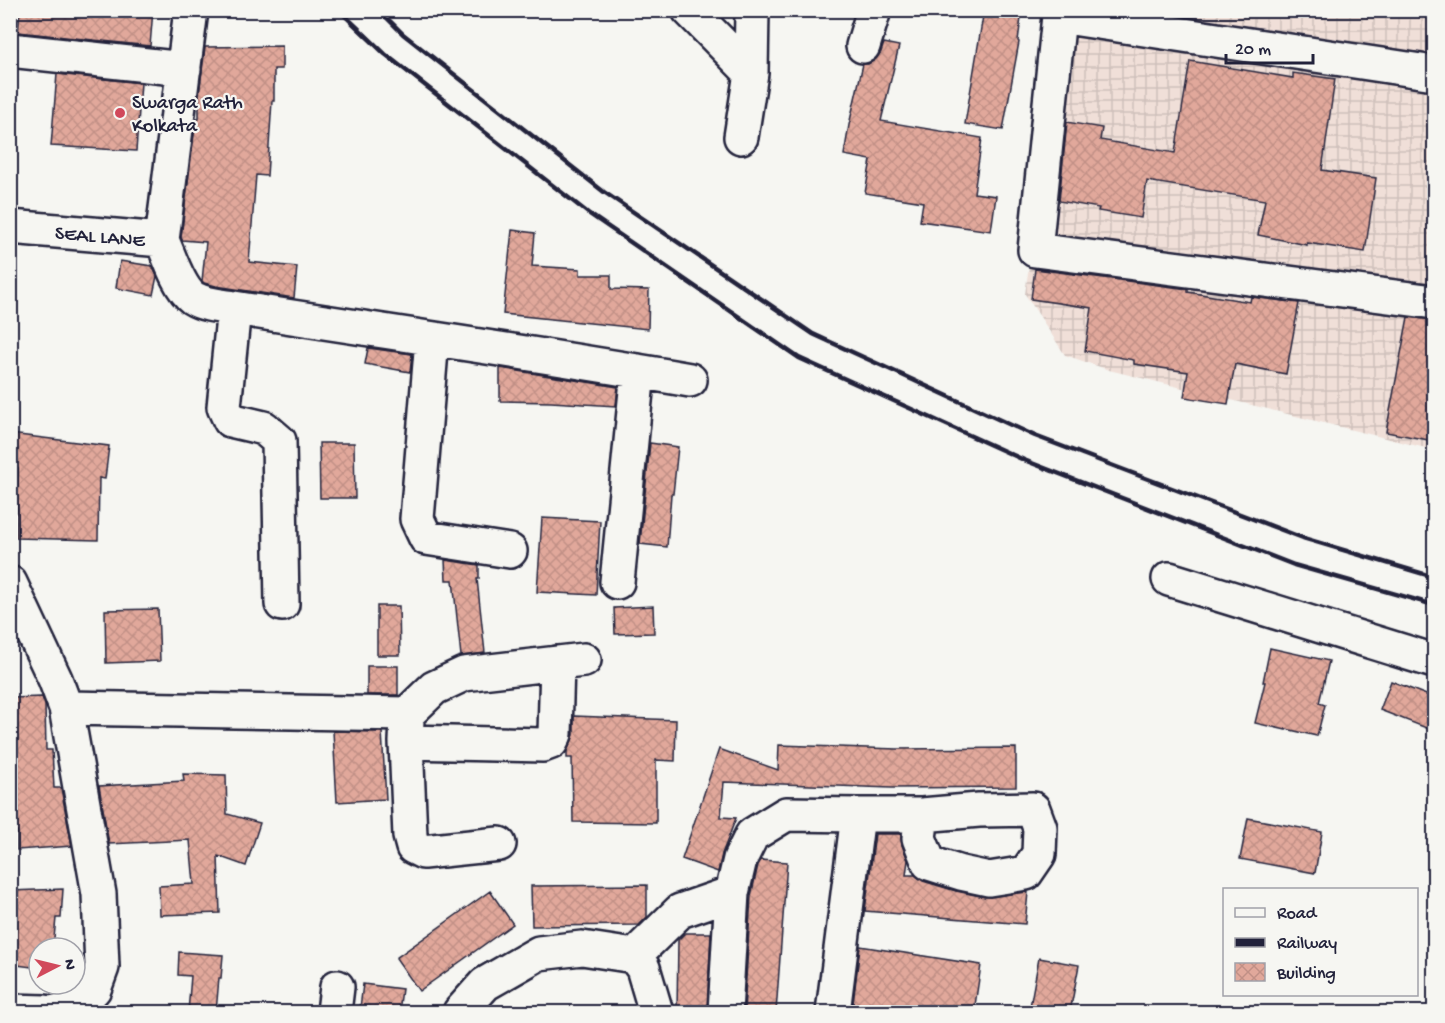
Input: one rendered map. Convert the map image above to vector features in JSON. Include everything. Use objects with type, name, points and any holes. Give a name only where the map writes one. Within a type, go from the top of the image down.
[{"type":"street","name":"SEAL LANE","points":[[10,227],[162,240],[191,10]]},
{"type":"street","points":[[689,10],[752,73]]},
{"type":"street","points":[[741,137],[752,73],[752,10]]},
{"type":"street","points":[[863,46],[874,10]]},
{"type":"street","points":[[1434,73],[1059,13],[1035,250],[1434,302]]},
{"type":"street","points":[[10,50],[184,69]]},
{"type":"street","points":[[162,240],[178,278],[187,292],[201,302],[559,357],[690,380]]},
{"type":"street","points":[[234,308],[224,407],[230,420],[264,428],[279,441],[282,604]]},
{"type":"street","points":[[432,339],[417,519],[426,538],[510,551]]},
{"type":"street","points":[[617,582],[638,371]]},
{"type":"street","points":[[1168,579],[1434,661]]},
{"type":"street","points":[[10,583],[55,679],[66,708],[99,894],[102,967],[94,989],[77,1008]]},
{"type":"street","points":[[66,708],[407,728],[543,745],[551,742],[555,734],[570,662],[464,674],[434,688],[407,728],[410,836],[413,847],[423,852],[499,844]]},
{"type":"street","points":[[725,1012],[732,893],[740,859],[752,835],[786,814],[922,815]]},
{"type":"street","points":[[833,1012],[858,815]]},
{"type":"street","points":[[634,956],[680,910],[732,893]]},
{"type":"street","points":[[460,1012],[485,984],[539,953],[582,948],[634,956],[643,968],[656,1012]]},
{"type":"street","points":[[10,1011],[45,1012]]},
{"type":"shaded area","points":[[1065,11],[1434,11],[1434,450],[1109,370],[1065,355],[1025,294]]},
{"type":"building","points":[[20,10],[153,10],[150,46],[18,32]]},
{"type":"building","points":[[984,10],[1022,10],[1019,42],[1003,130],[965,124]]},
{"type":"building","points":[[884,43],[899,46],[881,121],[982,138],[974,193],[996,196],[991,231],[920,221],[923,202],[865,193],[871,160],[844,155],[863,64],[876,59]]},
{"type":"building","points":[[282,46],[282,69],[274,69],[274,101],[272,101],[267,176],[256,175],[249,262],[297,267],[294,298],[204,283],[202,281],[206,242],[182,240],[181,237],[196,119],[199,119],[199,95],[205,47]]},
{"type":"building","points":[[1190,61],[1293,78],[1293,73],[1335,79],[1322,170],[1376,178],[1365,252],[1307,243],[1307,245],[1258,235],[1265,200],[1147,181],[1141,218],[1098,211],[1099,208],[1059,201],[1067,122],[1102,128],[1100,140],[1175,153]]},
{"type":"building","points":[[57,74],[141,83],[136,151],[51,146]]},
{"type":"building","points":[[512,230],[535,233],[532,266],[580,269],[580,275],[611,275],[611,289],[649,290],[648,329],[503,314]]},
{"type":"building","points":[[120,261],[152,266],[157,276],[153,295],[116,288]]},
{"type":"building","points":[[1035,269],[1188,289],[1188,292],[1250,302],[1251,297],[1299,303],[1286,374],[1235,364],[1228,404],[1184,397],[1188,372],[1134,364],[1134,360],[1085,351],[1092,308],[1031,299]]},
{"type":"building","points":[[1408,317],[1434,320],[1434,441],[1386,432]]},
{"type":"building","points":[[368,348],[412,354],[410,372],[365,364]]},
{"type":"building","points":[[500,368],[618,387],[616,406],[500,401]]},
{"type":"building","points":[[10,434],[109,446],[105,479],[99,478],[98,540],[16,538],[18,468],[10,467]]},
{"type":"building","points":[[319,443],[354,443],[355,498],[320,498]]},
{"type":"building","points":[[650,443],[678,447],[673,494],[671,494],[667,547],[640,544]]},
{"type":"building","points":[[542,518],[600,521],[596,595],[537,592]]},
{"type":"building","points":[[445,560],[479,565],[479,579],[477,579],[485,653],[461,656],[453,580],[446,580]]},
{"type":"building","points":[[377,606],[399,606],[400,655],[377,655]]},
{"type":"building","points":[[653,606],[654,633],[615,634],[614,608]]},
{"type":"building","points":[[158,609],[160,661],[106,663],[105,610]]},
{"type":"building","points":[[1270,648],[1329,661],[1319,703],[1325,705],[1317,736],[1255,723]]},
{"type":"building","points":[[367,666],[398,666],[398,695],[367,695]]},
{"type":"building","points":[[1391,681],[1434,698],[1434,731],[1380,710]]},
{"type":"building","points":[[42,697],[45,705],[46,750],[52,750],[54,788],[61,788],[72,846],[17,850],[17,831],[10,830],[10,698]]},
{"type":"building","points":[[574,716],[676,720],[675,761],[656,760],[656,823],[573,822],[572,758],[567,758],[567,751],[574,735]]},
{"type":"building","points":[[333,731],[382,732],[386,799],[337,802]]},
{"type":"building","points":[[779,745],[897,749],[1016,748],[1016,787],[892,788],[724,782],[721,817],[736,818],[722,854],[718,872],[682,859],[719,749],[778,770]]},
{"type":"building","points":[[183,774],[226,775],[227,814],[260,823],[246,866],[218,856],[220,913],[160,915],[159,886],[194,884],[190,840],[109,844],[99,786],[184,781]]},
{"type":"building","points":[[1248,818],[1322,832],[1315,873],[1240,859]]},
{"type":"building","points":[[875,834],[901,834],[902,845],[908,860],[906,875],[915,875],[923,881],[985,897],[1028,892],[1025,924],[865,911]]},
{"type":"building","points":[[761,860],[787,862],[776,1012],[744,1012],[751,896]]},
{"type":"building","points":[[647,885],[647,917],[639,925],[532,926],[531,886]]},
{"type":"building","points":[[63,889],[61,918],[56,918],[54,936],[27,936],[27,966],[10,964],[10,891]]},
{"type":"building","points":[[490,891],[513,924],[419,991],[396,958]]},
{"type":"building","points":[[685,933],[711,933],[707,1012],[677,1012],[678,940]]},
{"type":"building","points":[[860,946],[981,965],[974,1012],[852,1012]]},
{"type":"building","points":[[179,952],[223,955],[216,1012],[188,1012],[191,976],[178,975]]},
{"type":"building","points":[[1039,958],[1079,965],[1070,1012],[1029,1012]]},
{"type":"building","points":[[363,984],[402,989],[399,1012],[376,1012],[377,1010],[360,1008]]},
{"type":"railway","points":[[339,10],[385,54],[588,213],[799,358],[1024,460],[1294,565],[1434,605]]},
{"type":"railway","points":[[379,10],[403,34],[604,192],[813,334],[1035,436],[1303,538],[1434,577]]},
{"type":"place","name":"Swarga Rath Kolkata","points":[[120,113]]}]
